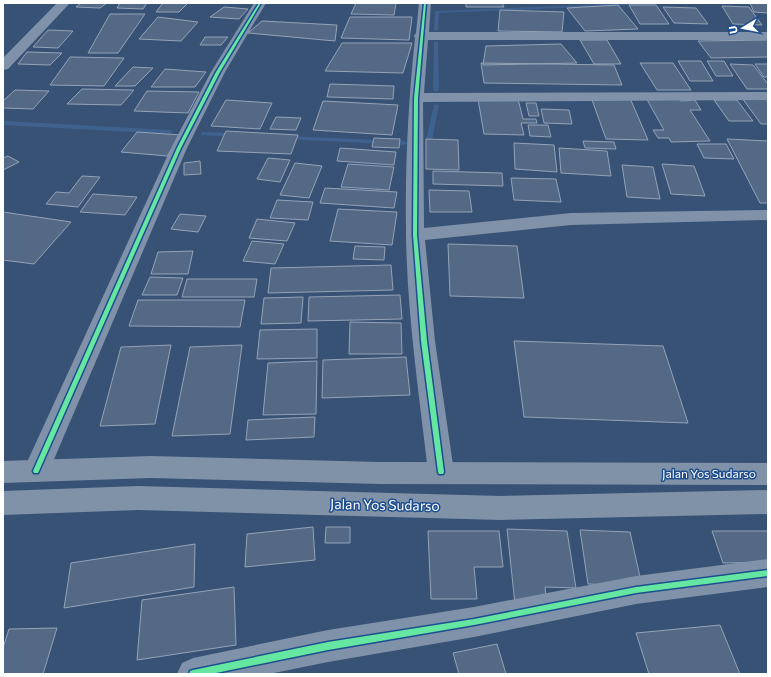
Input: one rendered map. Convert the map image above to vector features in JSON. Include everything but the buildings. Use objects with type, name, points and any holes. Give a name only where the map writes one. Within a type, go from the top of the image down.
[{"type":"highway","name":"Jalan Yos Sudarso","points":[[3,472],[150,467],[380,473],[768,474]]},
{"type":"highway","points":[[634,474],[641,504]]},
{"type":"highway","name":"Jalan Yos Sudarso","points":[[3,503],[138,498],[501,508],[768,502]]},
{"type":"street","points":[[3,66],[64,3]]},
{"type":"street","points":[[36,471],[152,204],[178,148],[218,72],[260,3]]},
{"type":"street","points":[[424,3],[420,36],[416,98],[415,235],[424,341],[441,472]]},
{"type":"street","points":[[420,36],[768,36]]},
{"type":"street","points":[[416,98],[540,96],[768,96]]},
{"type":"street","points":[[415,235],[571,219],[768,215]]},
{"type":"street","points":[[193,674],[328,646],[474,622],[636,590],[768,573]]},
{"type":"waterway","points":[[436,30],[437,12],[659,3]]},
{"type":"waterway","points":[[436,42],[436,90]]},
{"type":"waterway","points":[[429,141],[436,105]]},
{"type":"waterway","points":[[3,123],[170,132]]},
{"type":"waterway","points":[[203,134],[234,135]]},
{"type":"waterway","points":[[287,138],[404,143]]},
{"type":"cycle path","points":[[36,471],[179,148],[218,72],[260,3]]},
{"type":"cycle path","points":[[425,3],[416,98],[415,235],[424,341],[441,472]]},
{"type":"cycle path","points":[[193,674],[328,646],[474,622],[636,590],[768,573]]}]
